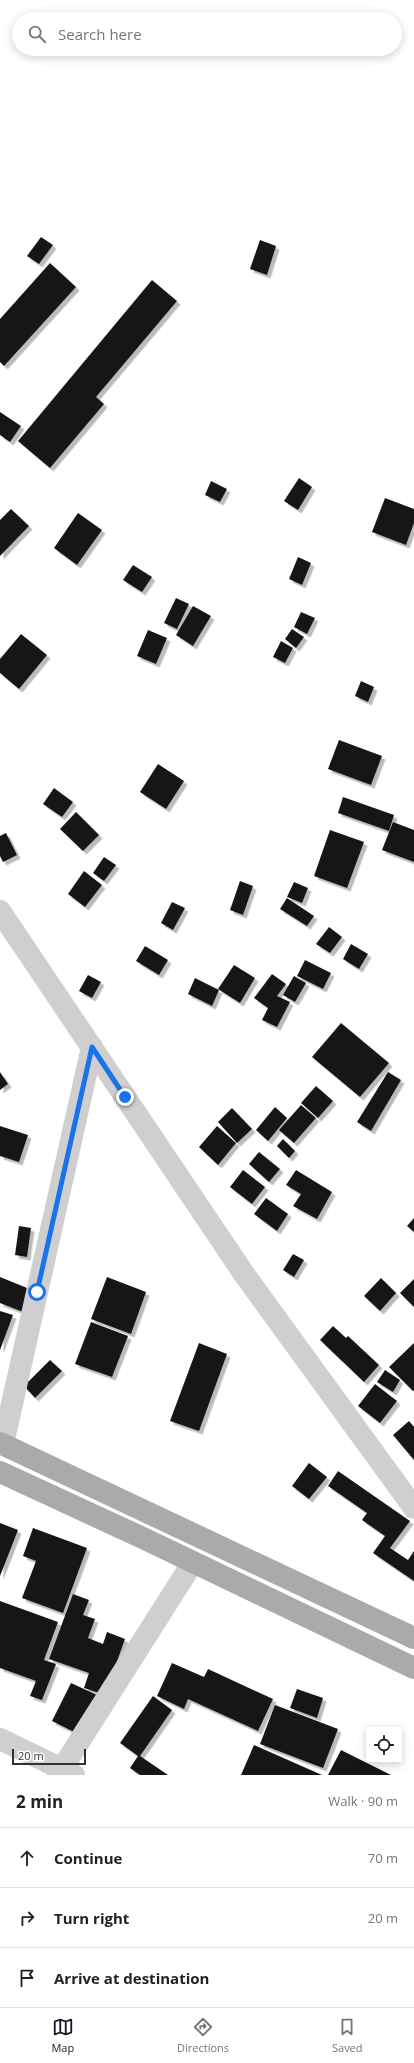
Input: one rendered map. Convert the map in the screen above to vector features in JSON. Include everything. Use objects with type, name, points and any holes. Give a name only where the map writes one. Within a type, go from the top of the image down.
[{"type":"main road","points":[[1,1444],[414,1638]]},
{"type":"main road","points":[[0,1472],[193,1562],[414,1668]]},
{"type":"street","points":[[0,911],[244,1274],[414,1508]]},
{"type":"street","points":[[1,1444],[92,1047]]},
{"type":"street","points":[[0,1739],[64,1773],[193,1562]]},
{"type":"building","points":[[41,237],[53,245],[39,264],[27,256]]},
{"type":"building","points":[[260,240],[276,246],[267,275],[250,269]]},
{"type":"building","points":[[50,263],[76,287],[4,366],[0,362],[0,319]]},
{"type":"building","points":[[152,280],[177,301],[96,397],[104,404],[50,468],[18,441]]},
{"type":"building","points":[[0,412],[21,426],[10,442],[0,435]]},
{"type":"building","points":[[299,478],[312,487],[298,510],[284,501]]},
{"type":"building","points":[[211,481],[227,489],[220,502],[205,495]]},
{"type":"building","points":[[385,498],[414,509],[414,523],[406,545],[372,532]]},
{"type":"building","points":[[11,509],[29,526],[0,556],[0,520]]},
{"type":"building","points":[[78,513],[102,530],[77,565],[54,548]]},
{"type":"building","points":[[298,557],[311,563],[302,585],[289,579]]},
{"type":"building","points":[[133,565],[152,577],[142,592],[123,580]]},
{"type":"building","points":[[176,598],[189,604],[177,629],[164,623]]},
{"type":"building","points":[[193,606],[211,616],[193,646],[176,635]]},
{"type":"building","points":[[301,612],[315,618],[307,634],[294,627]]},
{"type":"building","points":[[292,629],[304,637],[296,648],[285,639]]},
{"type":"building","points":[[148,630],[167,638],[156,664],[137,656]]},
{"type":"building","points":[[21,634],[47,655],[19,689],[0,673],[0,659]]},
{"type":"building","points":[[281,641],[293,648],[285,663],[273,657]]},
{"type":"building","points":[[361,681],[374,687],[368,702],[355,696]]},
{"type":"building","points":[[339,740],[382,756],[371,785],[328,769]]},
{"type":"building","points":[[158,764],[184,781],[166,809],[140,792]]},
{"type":"building","points":[[54,788],[73,802],[62,817],[43,804]]},
{"type":"building","points":[[343,797],[394,815],[389,831],[338,813]]},
{"type":"building","points":[[76,812],[99,835],[83,851],[60,829]]},
{"type":"building","points":[[393,822],[414,830],[414,862],[382,850]]},
{"type":"building","points":[[330,830],[364,842],[347,888],[314,876]]},
{"type":"building","points":[[6,833],[17,855],[3,862],[0,856],[0,836]]},
{"type":"building","points":[[104,857],[116,865],[104,881],[93,873]]},
{"type":"building","points":[[84,871],[102,885],[85,907],[68,894]]},
{"type":"building","points":[[240,881],[253,886],[243,915],[230,910]]},
{"type":"building","points":[[294,882],[308,888],[302,903],[287,897]]},
{"type":"building","points":[[287,898],[314,916],[307,926],[280,909]]},
{"type":"building","points":[[172,902],[185,908],[173,930],[161,923]]},
{"type":"building","points":[[329,927],[342,937],[330,953],[316,944]]},
{"type":"building","points":[[351,944],[368,954],[359,969],[343,959]]},
{"type":"building","points":[[145,946],[168,960],[159,975],[136,961]]},
{"type":"building","points":[[305,960],[331,973],[323,989],[297,976]]},
{"type":"building","points":[[234,965],[255,978],[240,1003],[218,989]]},
{"type":"building","points":[[272,974],[286,984],[277,996],[290,1002],[277,1027],[262,1020],[268,1008],[254,998]]},
{"type":"building","points":[[88,975],[101,982],[92,998],[79,991]]},
{"type":"building","points":[[294,976],[306,983],[295,1002],[283,995]]},
{"type":"building","points":[[195,978],[219,990],[212,1006],[188,994]]},
{"type":"building","points":[[341,1023],[389,1063],[360,1097],[312,1057]]},
{"type":"building","points":[[0,1072],[8,1084],[0,1090]]},
{"type":"building","points":[[388,1072],[401,1080],[371,1131],[357,1122]]},
{"type":"building","points":[[316,1086],[333,1101],[318,1118],[301,1103]]},
{"type":"building","points":[[301,1105],[316,1118],[294,1143],[279,1130]]},
{"type":"building","points":[[275,1107],[287,1118],[268,1141],[256,1130]]},
{"type":"building","points":[[232,1108],[252,1129],[237,1143],[218,1122]]},
{"type":"building","points":[[0,1126],[28,1135],[19,1162],[0,1156]]},
{"type":"building","points":[[217,1126],[236,1143],[218,1165],[199,1147]]},
{"type":"building","points":[[283,1139],[295,1151],[289,1158],[277,1146]]},
{"type":"building","points":[[259,1152],[280,1169],[269,1182],[249,1164]]},
{"type":"building","points":[[243,1170],[265,1187],[252,1204],[230,1187]]},
{"type":"building","points":[[296,1170],[332,1192],[317,1219],[293,1206],[301,1194],[286,1185]]},
{"type":"building","points":[[266,1198],[288,1214],[277,1231],[254,1214]]},
{"type":"building","points":[[414,1218],[414,1232],[407,1226]]},
{"type":"building","points":[[19,1226],[31,1228],[27,1257],[15,1255]]},
{"type":"building","points":[[293,1254],[304,1260],[294,1277],[283,1270]]},
{"type":"building","points":[[0,1277],[32,1290],[23,1312],[0,1303]]},
{"type":"building","points":[[107,1277],[146,1292],[131,1334],[91,1319]]},
{"type":"building","points":[[381,1278],[396,1293],[380,1311],[364,1296]]},
{"type":"building","points":[[414,1279],[414,1307],[400,1293]]},
{"type":"building","points":[[0,1311],[13,1315],[0,1350]]},
{"type":"building","points":[[91,1322],[128,1336],[112,1377],[75,1364]]},
{"type":"building","points":[[333,1326],[346,1338],[348,1336],[379,1365],[364,1382],[320,1340]]},
{"type":"building","points":[[199,1343],[227,1354],[199,1431],[170,1421]]},
{"type":"building","points":[[414,1343],[414,1390],[413,1391],[389,1367]]},
{"type":"building","points":[[50,1360],[62,1371],[35,1398],[24,1386]]},
{"type":"building","points":[[385,1370],[400,1380],[393,1392],[377,1382]]},
{"type":"building","points":[[375,1384],[397,1401],[380,1423],[358,1406]]},
{"type":"building","points":[[409,1421],[414,1427],[414,1460],[393,1435]]},
{"type":"building","points":[[309,1463],[327,1477],[309,1499],[292,1486]]},
{"type":"building","points":[[338,1471],[410,1521],[390,1548],[408,1560],[414,1551],[414,1581],[373,1553],[385,1536],[362,1520],[367,1513],[328,1486]]},
{"type":"building","points":[[0,1523],[18,1530],[0,1576]]},
{"type":"building","points":[[33,1528],[87,1548],[63,1613],[22,1598],[36,1561],[23,1556]]},
{"type":"building","points":[[73,1594],[89,1600],[83,1615],[95,1619],[88,1638],[103,1644],[107,1632],[125,1639],[105,1695],[84,1688],[89,1673],[49,1659]]},
{"type":"building","points":[[0,1601],[58,1622],[44,1660],[56,1664],[42,1700],[30,1696],[36,1681],[0,1668]]},
{"type":"building","points":[[172,1663],[204,1677],[208,1669],[273,1699],[258,1731],[188,1699],[184,1709],[157,1696]]},
{"type":"building","points":[[71,1683],[97,1695],[78,1734],[52,1721]]},
{"type":"building","points":[[297,1689],[323,1698],[317,1718],[290,1708]]},
{"type":"building","points":[[153,1696],[172,1710],[140,1756],[168,1775],[140,1775],[130,1768],[138,1756],[120,1743]]},
{"type":"building","points":[[275,1705],[338,1729],[323,1768],[260,1744]]},
{"type":"building","points":[[254,1745],[322,1775],[241,1775]]},
{"type":"building","points":[[341,1750],[391,1775],[328,1775]]},
{"type":"route","points":[[37,1292],[92,1047],[125,1097]]}]
